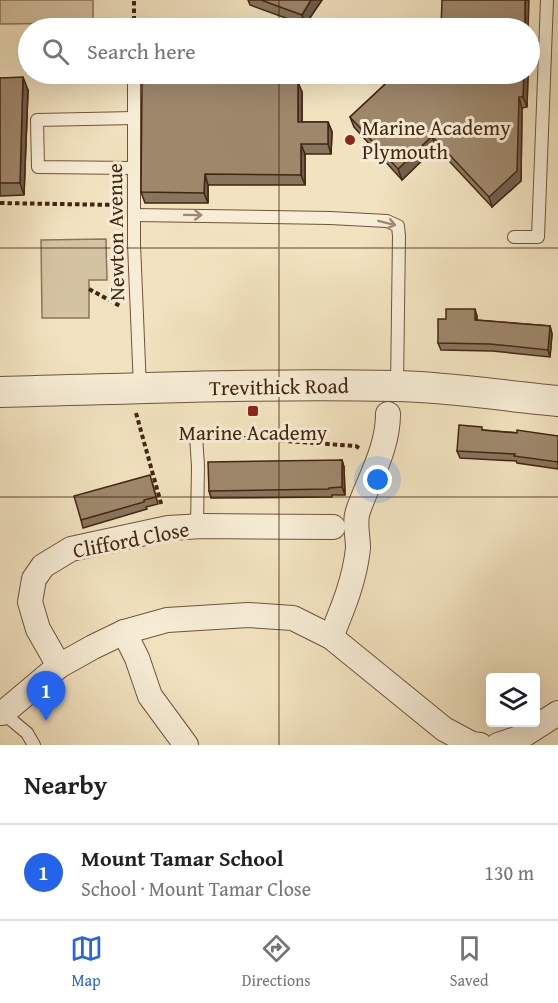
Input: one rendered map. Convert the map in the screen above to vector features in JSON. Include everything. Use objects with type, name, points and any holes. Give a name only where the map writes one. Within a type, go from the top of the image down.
[{"type":"street","name":"Trevithick Road","points":[[0,392],[244,386],[397,386],[477,391],[558,401]]},
{"type":"street","points":[[331,637],[353,576],[357,548],[357,514],[380,458],[388,425],[388,414]]},
{"type":"street","name":"Clifford Close","points":[[59,666],[38,629],[30,602],[34,579],[43,566],[70,549],[168,528],[197,526],[333,527]]},
{"type":"street","points":[[2,713],[59,666],[124,632],[167,620],[248,615],[293,618],[331,637],[444,729],[472,744],[480,745]]},
{"type":"street","points":[[124,632],[137,658],[150,696],[186,745]]},
{"type":"street","points":[[498,745],[519,738],[558,713]]},
{"type":"lane","points":[[514,237],[538,237],[547,0]]},
{"type":"lane","name":"Newton Avenue","points":[[134,84],[133,168],[137,315],[134,389]]},
{"type":"lane","points":[[133,168],[38,167],[37,120],[134,118]]},
{"type":"lane","points":[[134,210],[387,221],[398,226],[397,386]]},
{"type":"lane","points":[[196,436],[197,526]]},
{"type":"lane","points":[[2,713],[27,733],[34,745]]},
{"type":"path","points":[[134,0],[134,18]]},
{"type":"path","points":[[0,203],[134,210]]},
{"type":"path","points":[[89,289],[137,315]]},
{"type":"path","points":[[134,389],[168,528]]},
{"type":"path","points":[[196,436],[356,446],[363,451]]},
{"type":"shaded area","points":[[0,0],[93,0],[93,18],[18,18],[18,24],[0,24]]},
{"type":"shaded area","points":[[106,239],[107,280],[89,280],[89,318],[42,318],[41,240]]},
{"type":"building","points":[[261,0],[311,0],[302,15]]},
{"type":"building","points":[[442,0],[525,0],[525,18],[441,18]]},
{"type":"building","points":[[18,77],[18,84],[23,84],[20,183],[0,183],[0,78]]},
{"type":"building","points":[[142,84],[298,84],[298,122],[328,122],[328,144],[301,144],[301,175],[205,174],[204,193],[141,192]]},
{"type":"building","points":[[385,84],[524,84],[523,97],[519,97],[517,171],[489,197],[432,136],[398,169],[350,117]]},
{"type":"building","points":[[446,309],[475,309],[475,320],[550,326],[548,350],[490,344],[438,343],[438,319],[446,319]]},
{"type":"building","points":[[459,425],[482,427],[482,430],[517,433],[517,430],[558,436],[558,462],[514,456],[515,454],[457,451]]},
{"type":"building","points":[[342,460],[342,487],[209,491],[208,462]]},
{"type":"building","points":[[150,475],[156,497],[81,520],[74,496]]},
{"type":"place","name":"Marine Academy Plymouth","points":[[350,140]]},
{"type":"place","name":"Marine Academy","points":[[253,411]]},
{"type":"place","name":"Mount Tamar School","points":[[46,721]]}]
